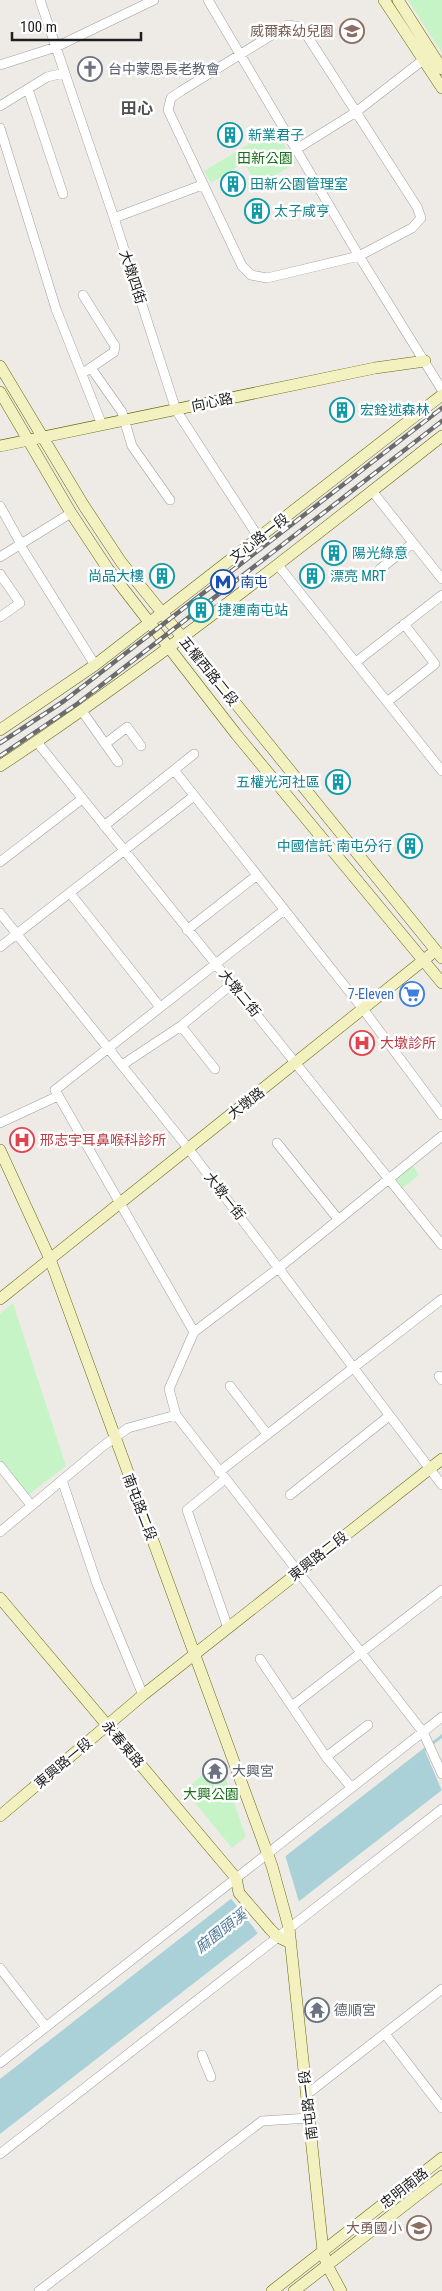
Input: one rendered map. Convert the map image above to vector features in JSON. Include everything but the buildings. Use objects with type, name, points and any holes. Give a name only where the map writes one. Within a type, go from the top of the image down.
[{"type":"main road","points":[[384,0],[442,88]]},
{"type":"main road","points":[[398,0],[442,69]]},
{"type":"main road","name":"向心路","points":[[0,446],[375,368],[425,361]]},
{"type":"main road","name":"五權西路二段","points":[[0,366],[84,506],[121,562],[440,951]]},
{"type":"main road","name":"五權西路二段","points":[[0,392],[71,513],[108,569],[236,734],[442,983]]},
{"type":"main road","name":"文心路一段","points":[[0,730],[95,665],[442,395]]},
{"type":"main road","points":[[0,766],[82,711],[182,637],[278,565],[442,436]]},
{"type":"main road","name":"大墩路","points":[[0,1299],[188,1148],[298,1063],[424,960],[440,951]]},
{"type":"main road","name":"南屯路二段","points":[[0,1150],[50,1259],[268,1852],[287,1915]]},
{"type":"main road","name":"東興路二段","points":[[196,1654],[442,1460]]},
{"type":"main road","name":"永春東路","points":[[0,1598],[236,1878],[239,1893],[274,1933]]},
{"type":"main road","name":"東興路一段","points":[[0,1816],[142,1695],[196,1654]]},
{"type":"main road","name":"南屯路一段","points":[[287,1915],[324,2251],[327,2265],[341,2291]]},
{"type":"main road","points":[[274,1933],[291,1943]]},
{"type":"main road","name":"忠明南路","points":[[272,2291],[442,2158]]},
{"type":"main road","name":"忠明南路","points":[[294,2291],[442,2176]]},
{"type":"street","name":"大墩四街","points":[[40,0],[114,218],[176,410],[259,538]]},
{"type":"street","points":[[0,65],[56,47],[154,0]]},
{"type":"street","points":[[208,0],[295,150],[442,390]]},
{"type":"street","points":[[288,25],[299,28],[306,34],[356,112],[418,207],[421,218],[412,228],[359,256],[267,278],[251,275],[242,266],[168,110],[171,98],[288,25]]},
{"type":"street","points":[[295,150],[356,112],[423,60]]},
{"type":"street","points":[[0,106],[47,77],[64,73]]},
{"type":"street","points":[[28,89],[63,194]]},
{"type":"street","points":[[0,128],[53,300],[102,425]]},
{"type":"street","points":[[114,218],[202,185]]},
{"type":"street","points":[[81,373],[114,352],[115,346],[84,295]]},
{"type":"street","points":[[91,368],[122,412],[132,446],[170,500]]},
{"type":"street","points":[[372,492],[442,579]]},
{"type":"street","points":[[0,506],[20,545],[95,665]]},
{"type":"street","points":[[0,557],[71,513]]},
{"type":"street","points":[[380,568],[413,543]]},
{"type":"street","points":[[278,565],[441,768]]},
{"type":"street","points":[[0,574],[20,603],[0,617]]},
{"type":"street","points":[[356,662],[442,595]]},
{"type":"street","points":[[387,702],[435,664],[404,624]]},
{"type":"street","points":[[82,711],[118,762]]},
{"type":"street","points":[[105,744],[127,727],[141,746]]},
{"type":"street","name":"大墩二街","points":[[37,742],[187,930],[298,1063],[442,1245]]},
{"type":"street","points":[[104,826],[194,754]]},
{"type":"street","points":[[174,770],[283,911],[363,1009],[442,1115]]},
{"type":"street","points":[[0,947],[194,796]]},
{"type":"street","points":[[0,862],[82,799]]},
{"type":"street","points":[[187,930],[256,876]]},
{"type":"street","points":[[70,892],[160,1007]]},
{"type":"street","points":[[194,1332],[55,1090],[283,911]]},
{"type":"street","name":"大墩一街","points":[[0,913],[109,1048],[280,1267],[352,1368],[442,1485]]},
{"type":"street","points":[[122,1065],[181,1026],[232,984]]},
{"type":"street","points":[[181,1026],[215,1069]]},
{"type":"street","points":[[0,1123],[58,1096]]},
{"type":"street","points":[[442,1136],[280,1267],[194,1332],[169,1389],[176,1415],[425,1736],[442,1774]]},
{"type":"street","points":[[277,1143],[338,1219]]},
{"type":"street","points":[[228,1628],[187,1510],[222,1475],[268,1434],[442,1299]]},
{"type":"street","points":[[230,1386],[268,1434]]},
{"type":"street","points":[[0,1532],[128,1428],[176,1415]]},
{"type":"street","points":[[290,1495],[389,1416]]},
{"type":"street","points":[[0,1466],[31,1505]]},
{"type":"street","points":[[62,1480],[97,1584],[142,1695]]},
{"type":"street","points":[[292,1706],[442,1590]]},
{"type":"street","points":[[260,1659],[326,1757],[351,1787]]},
{"type":"street","points":[[0,2063],[351,1787],[425,1736],[442,1717]]},
{"type":"street","points":[[326,1757],[368,1725]]},
{"type":"street","points":[[0,2154],[274,1933],[289,1928],[442,1809]]},
{"type":"street","points":[[0,1968],[46,2027]]},
{"type":"street","points":[[306,2095],[442,1989]]},
{"type":"street","points":[[385,2034],[442,2108]]},
{"type":"street","points":[[202,2055],[211,2077]]},
{"type":"street","points":[[40,2291],[262,2121],[309,2118]]},
{"type":"green space","points":[[408,0],[442,0],[442,53]]},
{"type":"green space","name":"田新公園","points":[[274,129],[296,163],[258,186],[244,163],[211,183],[204,171]]},
{"type":"green space","points":[[411,1164],[419,1175],[400,1190],[391,1179]]},
{"type":"green space","points":[[13,1303],[66,1466],[27,1496],[0,1461],[0,1314]]},
{"type":"green space","name":"大興公園","points":[[219,1759],[246,1837],[232,1848],[185,1791]]},
{"type":"water","name":"麻園頭溪","points":[[442,1734],[442,1790],[0,2134],[0,2079]]},
{"type":"pier","points":[[442,1738],[442,1791],[425,1751]]},
{"type":"pier","points":[[285,1855],[300,1905],[260,1936],[229,1896]]},
{"type":"railway","points":[[0,743],[64,701],[442,408]]},
{"type":"railway","points":[[0,756],[77,704],[442,421]]},
{"type":"place","name":"威爾森幼兒園","points":[[352,31]]},
{"type":"place","name":"台中蒙恩長老教會","points":[[90,69]]},
{"type":"place","name":"新業君子","points":[[230,135]]},
{"type":"place","name":"田新公園管理室","points":[[233,184]]},
{"type":"place","name":"太子咸亨","points":[[257,211]]},
{"type":"place","name":"宏銓述森林","points":[[342,410]]},
{"type":"place","name":"陽光綠意","points":[[334,553]]},
{"type":"place","name":"尚品大樓","points":[[162,576]]},
{"type":"place","name":"漂亮 MRT","points":[[312,576]]},
{"type":"place","name":"南屯","points":[[223,582]]},
{"type":"place","name":"捷運南屯站","points":[[201,610]]},
{"type":"place","name":"五權光河社區","points":[[338,782]]},
{"type":"place","name":"中國信託 南屯分行","points":[[410,846]]},
{"type":"place","name":"7-Eleven","points":[[412,994]]},
{"type":"place","name":"大墩診所","points":[[362,1043]]},
{"type":"place","name":"邢志宇耳鼻喉科診所","points":[[22,1140]]},
{"type":"place","name":"大興宮","points":[[215,1771]]},
{"type":"place","name":"德順宮","points":[[317,2010]]},
{"type":"place","name":"大勇國小","points":[[419,2228]]},
{"type":"district","name":"田心","points":[[137,108]]}]
